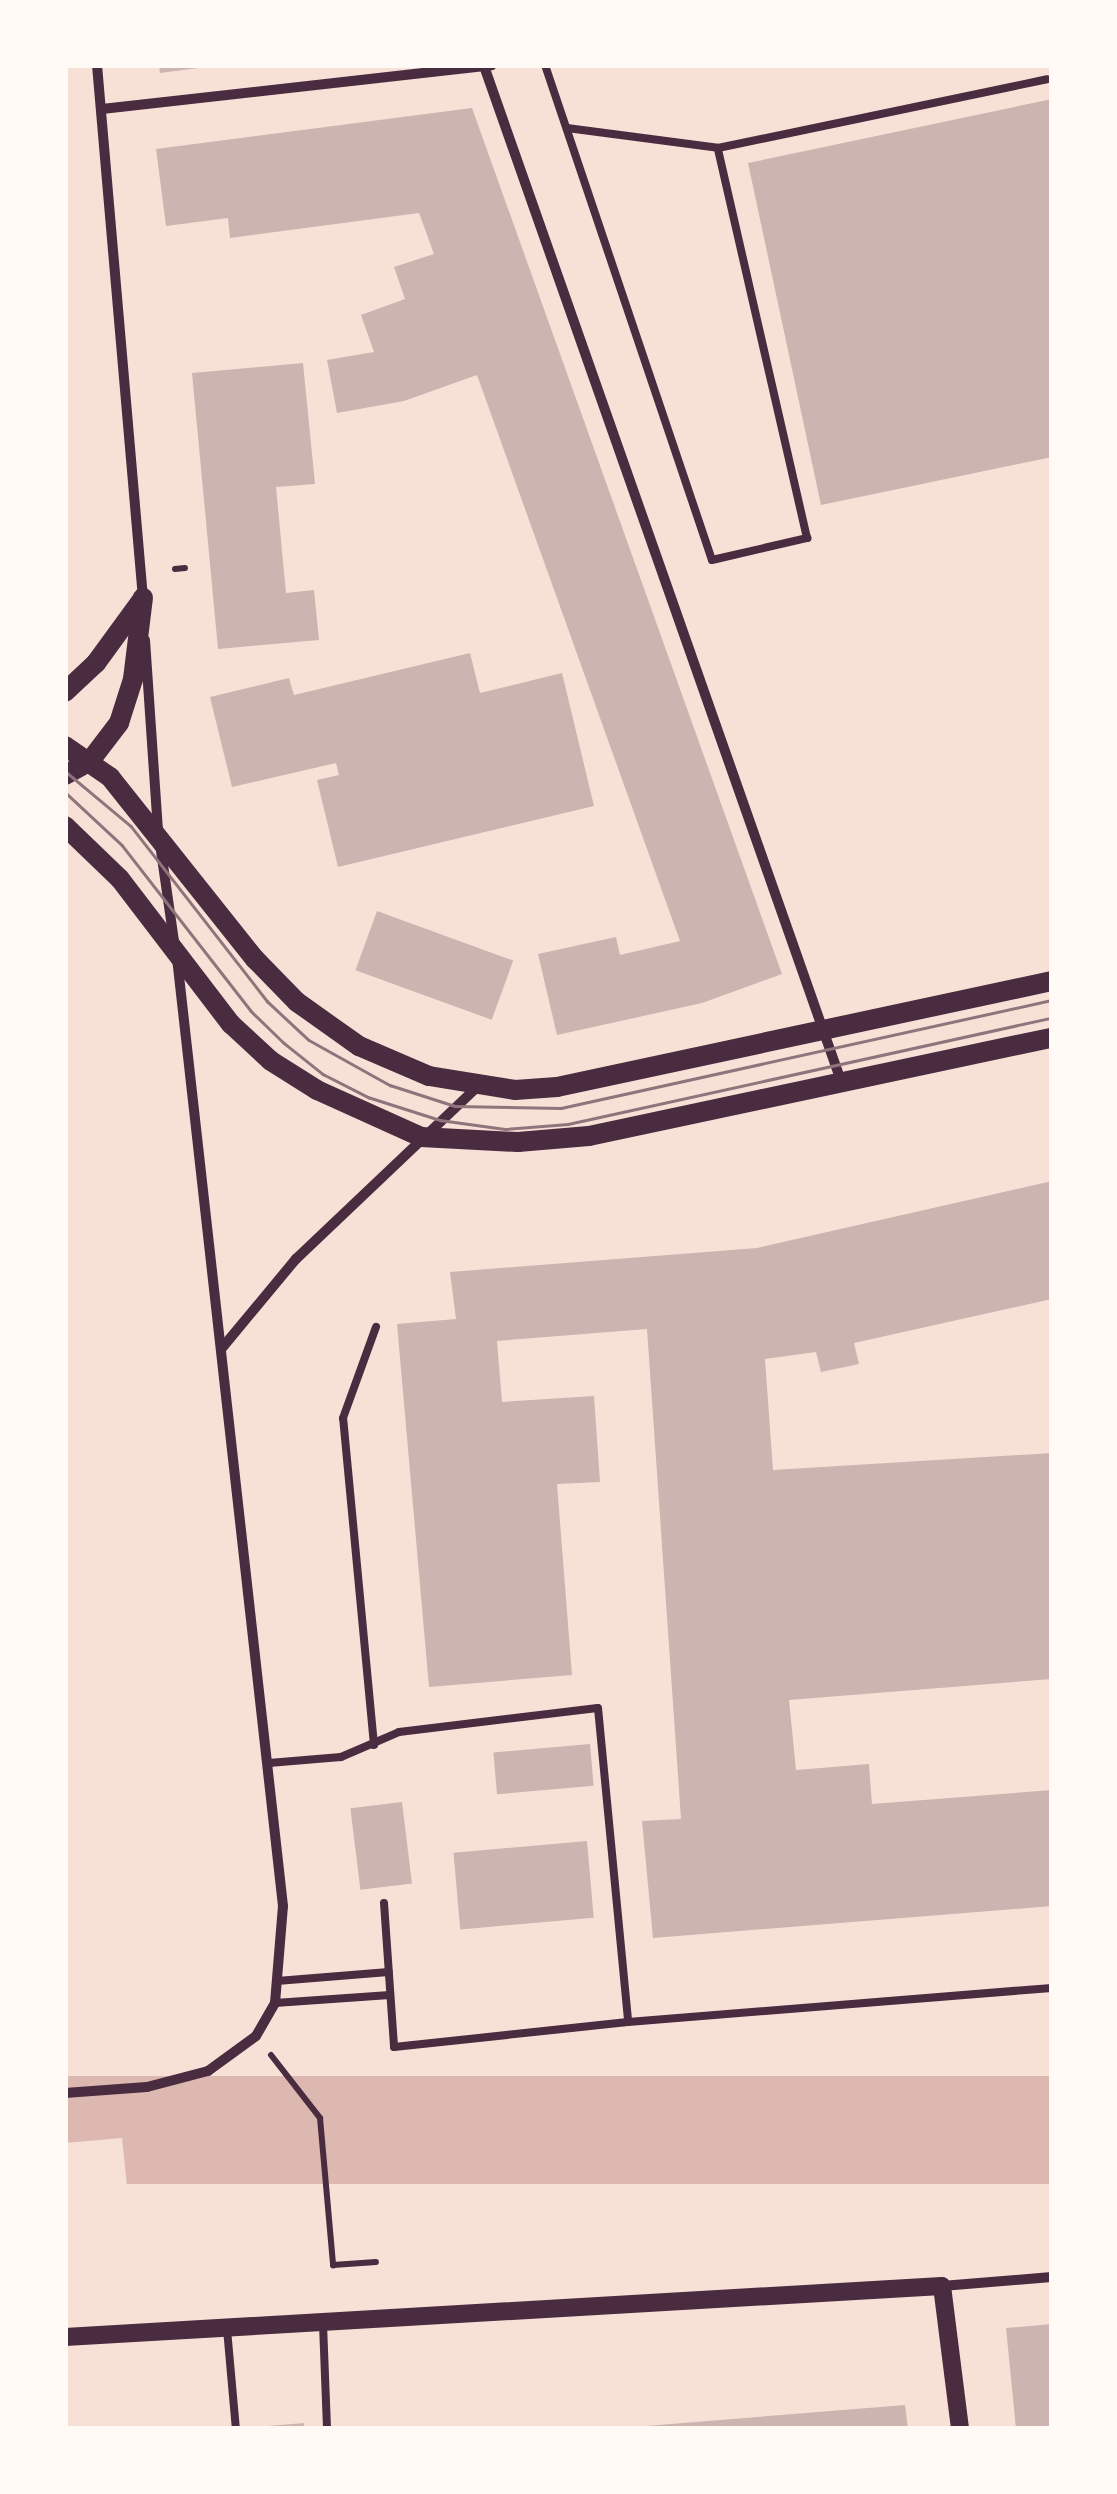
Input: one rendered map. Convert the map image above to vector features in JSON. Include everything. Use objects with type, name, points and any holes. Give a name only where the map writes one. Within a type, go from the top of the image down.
[{"type":"main road","points":[[65,692],[96,663],[143,598]]},
{"type":"main road","points":[[65,775],[90,761],[119,723],[128,694],[143,598]]},
{"type":"main road","points":[[65,746],[90,761],[158,830],[255,959],[297,1002],[359,1046],[429,1076],[478,1086],[557,1087],[1052,982]]},
{"type":"main road","points":[[65,826],[120,879],[231,1024],[271,1061],[317,1090],[421,1137],[518,1142],[589,1136],[1052,1038]]},
{"type":"street","points":[[65,2093],[146,2087],[208,2071],[256,2036],[275,2003],[283,1906],[270,1763],[158,830],[143,598],[97,65]]},
{"type":"street","points":[[102,109],[492,65]]},
{"type":"street","points":[[484,66],[842,1084]]},
{"type":"street","points":[[221,1349],[296,1259],[478,1086]]},
{"type":"street","points":[[65,2337],[226,2324],[1052,2277]]},
{"type":"street","points":[[942,2286],[960,2429]]},
{"type":"lane","points":[[545,65],[712,560],[807,538],[718,148]]},
{"type":"lane","points":[[566,128],[718,148],[1047,79]]},
{"type":"lane","points":[[374,1745],[343,1418],[376,1327]]},
{"type":"lane","points":[[270,1763],[329,1759],[374,1745],[399,1732],[598,1708],[628,2022]]},
{"type":"lane","points":[[384,1904],[394,2046],[628,2022],[1052,1988]]},
{"type":"lane","points":[[277,1981],[388,1972]]},
{"type":"lane","points":[[275,2003],[390,1996]]},
{"type":"lane","points":[[322,2321],[327,2429]]},
{"type":"lane","points":[[226,2324],[236,2429]]},
{"type":"path","points":[[175,570],[186,568]]},
{"type":"path","points":[[256,2036],[320,2118],[333,2264],[376,2262]]},
{"type":"shaded area","points":[[65,2076],[1052,2076],[1052,2184],[65,2184]]},
{"type":"pier","points":[[122,2138],[134,2255],[65,2261],[65,2143]]},
{"type":"building","points":[[159,65],[205,65],[206,67],[160,73]]},
{"type":"building","points":[[1052,99],[1052,457],[821,505],[748,163]]},
{"type":"building","points":[[472,108],[782,974],[702,1003],[557,1035],[538,954],[616,937],[620,955],[680,941],[477,375],[404,401],[337,413],[327,360],[374,352],[361,315],[405,299],[394,267],[434,254],[419,213],[230,238],[228,218],[166,226],[156,149]]},
{"type":"building","points":[[303,363],[315,484],[276,487],[286,593],[314,590],[319,640],[218,649],[192,373]]},
{"type":"building","points":[[470,653],[480,693],[562,673],[594,806],[338,867],[317,780],[339,775],[336,763],[232,787],[210,697],[289,678],[294,695]]},
{"type":"building","points":[[377,911],[513,961],[492,1020],[355,970]]},
{"type":"building","points":[[1052,1181],[1052,1299],[854,1343],[859,1364],[821,1372],[816,1352],[765,1359],[773,1470],[1052,1453],[1052,1679],[789,1700],[796,1770],[869,1764],[872,1804],[1052,1790],[1052,1906],[653,1938],[642,1821],[681,1819],[647,1329],[497,1341],[502,1402],[594,1396],[600,1482],[557,1484],[572,1675],[429,1687],[397,1324],[456,1319],[450,1272],[757,1248]]},
{"type":"building","points":[[590,1744],[594,1786],[497,1794],[493,1752]]},
{"type":"building","points":[[402,1802],[412,1883],[360,1890],[350,1808]]},
{"type":"building","points":[[587,1841],[594,1918],[460,1929],[454,1853]]},
{"type":"building","points":[[1052,2324],[1052,2426],[1016,2429],[1006,2328]]},
{"type":"building","points":[[905,2405],[908,2429],[646,2429],[646,2426]]},
{"type":"building","points":[[304,2423],[304,2429],[268,2429],[268,2426]]},
{"type":"tram line","points":[[65,771],[131,826],[267,1001],[309,1040],[390,1085],[455,1106],[561,1108],[1052,1000]]},
{"type":"tram line","points":[[65,792],[122,845],[251,1011],[284,1043],[323,1074],[368,1097],[440,1120],[506,1129],[568,1124],[1052,1018]]}]
